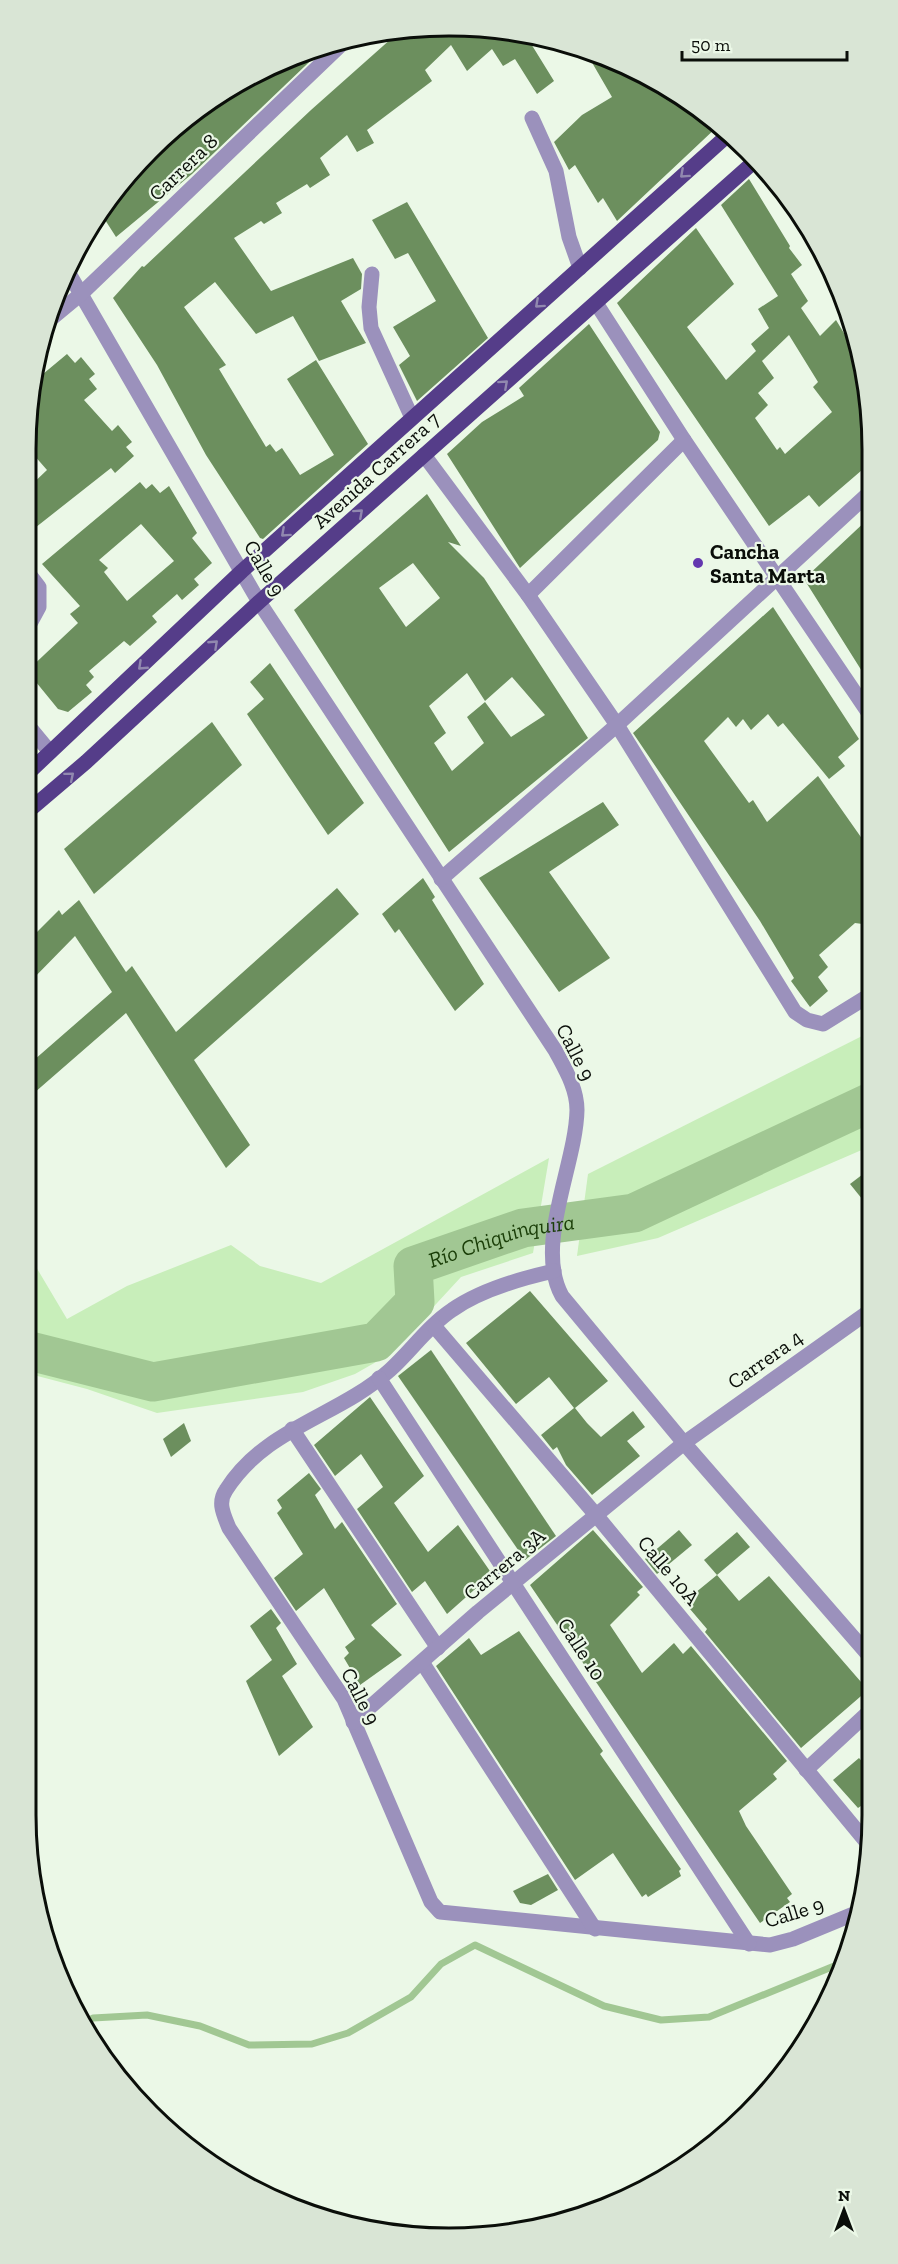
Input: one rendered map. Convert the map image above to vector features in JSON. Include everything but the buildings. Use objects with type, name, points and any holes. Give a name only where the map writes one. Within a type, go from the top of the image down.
[{"type":"main road","name":"Avenida Carrera 7","points":[[36,765],[242,571],[723,140]]},
{"type":"main road","name":"Avenida Carrera 7","points":[[36,804],[86,762],[259,602],[749,166]]},
{"type":"street","name":"Carrera 8","points":[[60,312],[81,294],[327,55]]},
{"type":"street","points":[[532,118],[556,171],[569,237],[580,268]]},
{"type":"street","points":[[372,274],[369,307],[371,328],[412,418]]},
{"type":"street","name":"Calle 9","points":[[73,279],[259,602],[555,1050],[570,1080],[577,1112],[553,1251],[556,1284],[562,1296],[684,1443],[862,1648]]},
{"type":"street","points":[[596,303],[684,440],[779,577],[862,703]]},
{"type":"street","points":[[528,595],[684,440]]},
{"type":"street","points":[[424,455],[528,595],[617,726],[795,1012],[807,1020],[823,1024],[862,1000]]},
{"type":"street","points":[[441,879],[617,726],[862,500]]},
{"type":"street","points":[[36,583],[39,587],[39,607],[36,613]]},
{"type":"street","points":[[36,735],[50,752]]},
{"type":"street","name":"Calle 9","points":[[554,1271],[530,1276],[452,1309],[379,1378],[339,1407],[269,1442],[225,1491],[220,1506],[229,1528],[344,1699],[431,1902],[440,1912],[770,1945],[793,1939],[849,1917]]},
{"type":"street","name":"Carrera 4","points":[[684,1443],[862,1316]]},
{"type":"street","name":"Calle 10A","points":[[434,1326],[596,1515],[861,1836]]},
{"type":"street","name":"Calle 10","points":[[379,1378],[749,1944]]},
{"type":"street","points":[[292,1429],[438,1648]]},
{"type":"street","name":"Carrera 3A","points":[[353,1722],[514,1583],[684,1443]]},
{"type":"street","points":[[422,1662],[595,1929]]},
{"type":"street","points":[[806,1770],[862,1718]]},
{"type":"green space","points":[[862,1036],[862,1150],[658,1238],[577,1256],[588,1174]]},
{"type":"green space","points":[[549,1158],[533,1253],[461,1277],[390,1354],[355,1374],[303,1392],[157,1413],[87,1389],[36,1376],[36,1267],[67,1319],[127,1286],[231,1245],[260,1266],[321,1283]]},
{"type":"waterway","name":"Río Chiquinquira","points":[[36,1353],[153,1382],[376,1342],[415,1302],[413,1266],[523,1228],[634,1213],[862,1106]]},
{"type":"waterway","points":[[90,2020],[147,2015],[200,2026],[249,2045],[312,2044],[348,2033],[411,1997],[441,1964],[475,1945],[604,2006],[661,2020],[709,2017],[833,1966]]},
{"type":"place","name":"Cancha Santa Marta","points":[[698,563]]}]
